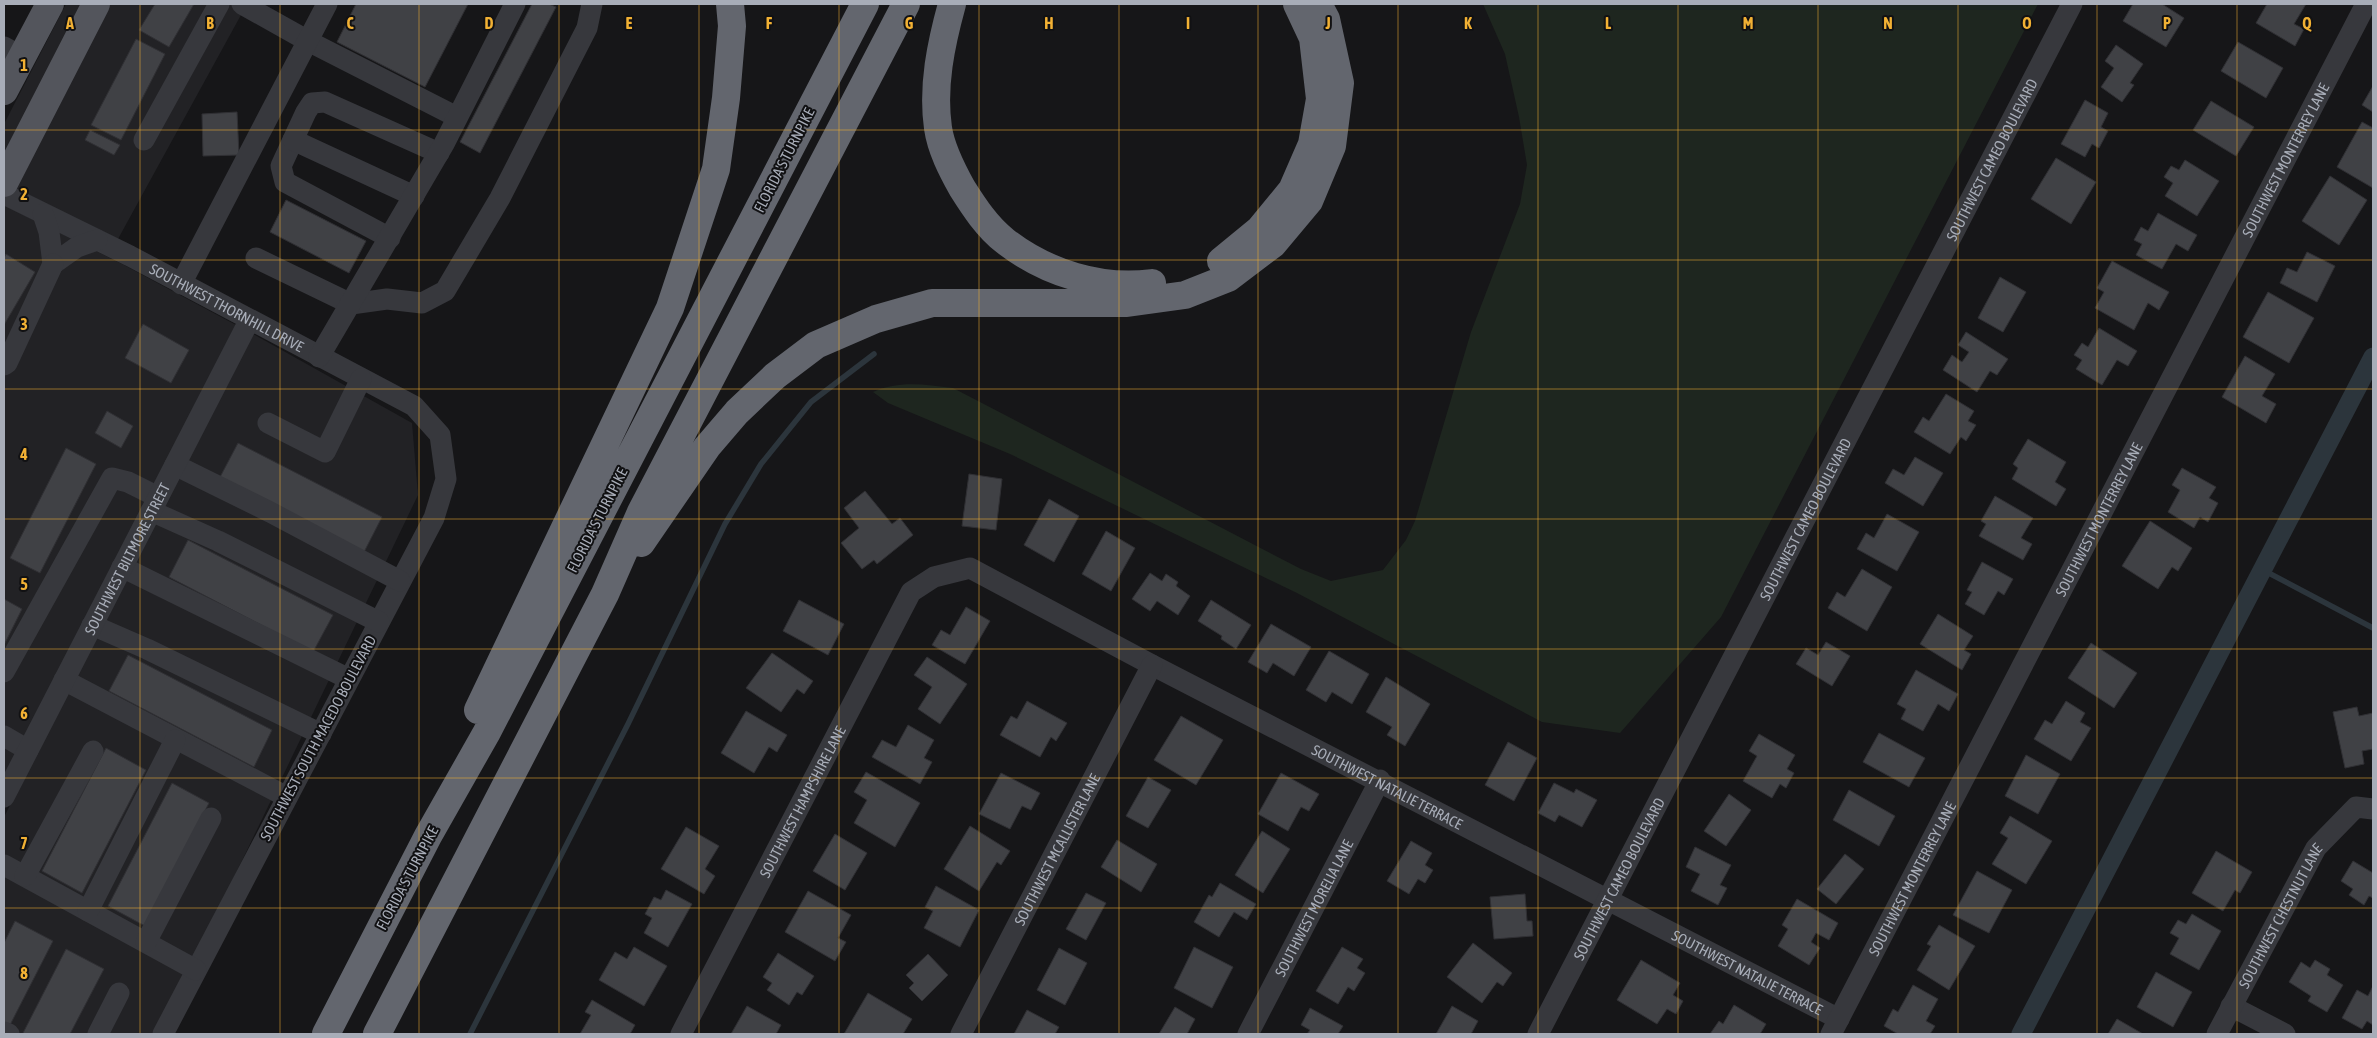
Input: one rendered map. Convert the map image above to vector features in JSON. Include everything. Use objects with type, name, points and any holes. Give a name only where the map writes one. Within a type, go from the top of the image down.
[{"type":"highway","points":[[428,836],[469,728],[670,308],[716,169],[732,26],[730,4]]},
{"type":"highway","name":"FLORIDA'S TURNPIKE","points":[[326,1034],[428,836],[487,732],[865,4]]},
{"type":"highway","points":[[377,1034],[605,594],[640,512],[906,4]]},
{"type":"highway","points":[[952,4],[940,48],[937,87],[938,128],[951,169],[977,211],[1004,240],[1036,262],[1076,277],[1130,286],[1169,280],[1222,260],[1260,229],[1292,190],[1312,144],[1320,99],[1313,38],[1297,4]]},
{"type":"highway","points":[[605,594],[707,447],[737,412],[775,376],[816,345],[876,318],[932,303],[1127,302],[1185,295],[1228,278],[1274,244],[1309,201],[1332,146],[1340,83],[1326,19],[1318,4]]},
{"type":"main road","points":[[4,92],[13,52],[50,4]]},
{"type":"main road","points":[[4,183],[96,4]]},
{"type":"street","points":[[144,140],[219,4]]},
{"type":"street","points":[[242,4],[308,41],[458,117]]},
{"type":"street","points":[[181,284],[327,4]]},
{"type":"street","points":[[320,357],[439,153],[515,4]]},
{"type":"street","points":[[256,258],[351,304],[386,299],[422,302],[445,291],[500,198],[587,28],[592,4]]},
{"type":"street","name":"SOUTHWEST CAMEO BOULEVARD","points":[[1538,1034],[2072,4]]},
{"type":"street","name":"SOUTHWEST MONTERREY LANE","points":[[1835,1026],[2366,4]]},
{"type":"street","points":[[390,238],[285,182],[281,166],[306,112],[312,103],[319,101],[439,153]]},
{"type":"street","points":[[293,140],[414,196]]},
{"type":"street","name":"SOUTHWEST THORNHILL DRIVE","points":[[4,194],[97,240],[414,406],[440,434]]},
{"type":"street","points":[[43,214],[49,232],[53,264]]},
{"type":"street","points":[[4,365],[7,363],[53,264],[77,247],[97,240]]},
{"type":"street","name":"SOUTHWEST BILTMORE STREET","points":[[4,796],[249,320]]},
{"type":"street","points":[[268,424],[325,452],[361,379]]},
{"type":"street","name":"SOUTHWEST SOUTH MACEDO BOULEVARD","points":[[163,1034],[434,518],[446,479],[440,434]]},
{"type":"street","points":[[175,465],[270,512],[400,581]]},
{"type":"street","points":[[4,672],[112,478],[128,482],[154,504],[218,541],[379,622]]},
{"type":"street","points":[[122,568],[349,680]]},
{"type":"street","name":"SOUTHWEST NATALIE TERRACE","points":[[934,578],[970,568],[1152,665],[1608,898],[1835,1026]]},
{"type":"street","name":"SOUTHWEST HAMPSHIRE LANE","points":[[681,1034],[897,617],[911,592],[934,578]]},
{"type":"street","points":[[92,625],[147,649],[320,734]]},
{"type":"street","name":"SOUTHWEST MCALLISTER LANE","points":[[961,1034],[1152,665]]},
{"type":"street","points":[[64,680],[287,797]]},
{"type":"street","points":[[4,736],[28,750]]},
{"type":"street","points":[[88,911],[176,740]]},
{"type":"street","points":[[24,876],[93,751]]},
{"type":"street","name":"SOUTHWEST MORELIA LANE","points":[[1248,1034],[1380,780]]},
{"type":"street","name":"SOUTHWEST CHESTNUT LANE","points":[[2217,1034],[2316,848],[2364,808]]},
{"type":"street","points":[[146,942],[211,818]]},
{"type":"street","points":[[4,865],[196,970]]},
{"type":"street","points":[[98,1034],[119,993]]},
{"type":"street","points":[[2231,1006],[2285,1034]]},
{"type":"street","points":[[4,1032],[9,1034]]},
{"type":"shaded area","points":[[66,4],[85,4],[4,162],[4,124]]},
{"type":"shaded area","points":[[107,4],[247,4],[118,239],[12,187]]},
{"type":"shaded area","points":[[1483,4],[2038,4],[1721,617],[1620,733],[1542,722],[1297,593],[1010,454],[888,403],[873,392],[883,388],[903,385],[953,388],[1301,569],[1331,581],[1383,570],[1406,540],[1415,521],[1471,332],[1520,204],[1527,165],[1505,54]]},
{"type":"shaded area","points":[[4,205],[124,265],[236,325],[4,776]]},
{"type":"shaded area","points":[[253,334],[412,423],[418,495],[186,977],[156,1034],[4,1034],[4,817]]},
{"type":"building","points":[[155,4],[194,4],[169,47],[139,30]]},
{"type":"building","points":[[356,4],[468,4],[425,87],[337,42]]},
{"type":"building","points":[[532,4],[549,4],[556,7],[480,153],[460,142]]},
{"type":"building","points":[[2133,4],[2162,4],[2184,18],[2166,47],[2123,21]]},
{"type":"building","points":[[2267,4],[2306,4],[2294,24],[2304,29],[2295,46],[2256,23]]},
{"type":"building","points":[[136,39],[165,54],[121,140],[91,125]]},
{"type":"building","points":[[2238,42],[2283,68],[2266,98],[2221,71]]},
{"type":"building","points":[[2116,45],[2143,64],[2130,83],[2134,85],[2122,102],[2101,87],[2114,68],[2105,61]]},
{"type":"building","points":[[2373,86],[2373,112],[2362,105]]},
{"type":"building","points":[[2085,100],[2108,113],[2101,127],[2108,131],[2099,148],[2092,144],[2085,157],[2061,144]]},
{"type":"building","points":[[2211,101],[2254,127],[2236,156],[2193,130]]},
{"type":"building","points":[[237,112],[239,155],[203,156],[202,114]]},
{"type":"building","points":[[2362,122],[2373,128],[2373,188],[2337,167]]},
{"type":"building","points":[[90,130],[120,145],[114,155],[85,140]]},
{"type":"building","points":[[2056,158],[2096,182],[2071,224],[2031,199]]},
{"type":"building","points":[[2185,160],[2219,181],[2197,216],[2165,196],[2173,183],[2164,177],[2171,166],[2179,170]]},
{"type":"building","points":[[2330,176],[2367,200],[2339,245],[2302,221]]},
{"type":"building","points":[[286,200],[366,241],[349,273],[270,232]]},
{"type":"building","points":[[2158,213],[2197,235],[2188,251],[2176,244],[2162,269],[2136,255],[2142,244],[2134,240],[2141,227],[2148,231]]},
{"type":"building","points":[[2307,252],[2335,266],[2317,302],[2280,283],[2287,268],[2297,272]]},
{"type":"building","points":[[6,254],[35,272],[4,325],[4,258]]},
{"type":"building","points":[[2112,261],[2169,292],[2159,310],[2148,303],[2134,330],[2095,308],[2104,292],[2097,288]]},
{"type":"building","points":[[2000,277],[2026,292],[2003,332],[1978,318]]},
{"type":"building","points":[[2268,292],[2314,318],[2289,363],[2243,337]]},
{"type":"building","points":[[143,324],[189,350],[171,383],[125,358]]},
{"type":"building","points":[[2099,328],[2137,351],[2128,366],[2117,360],[2102,385],[2076,369],[2082,360],[2074,355],[2082,343],[2088,347]]},
{"type":"building","points":[[1966,332],[2008,359],[1997,375],[1990,371],[1977,392],[1943,370],[1952,355],[1962,362],[1969,352],[1958,345]]},
{"type":"building","points":[[2245,356],[2275,374],[2262,396],[2276,404],[2266,423],[2222,397]]},
{"type":"building","points":[[1946,394],[1974,411],[1968,421],[1976,425],[1966,441],[1961,437],[1950,454],[1914,432],[1923,417],[1929,421]]},
{"type":"building","points":[[107,411],[133,426],[121,448],[95,433]]},
{"type":"building","points":[[2028,439],[2066,462],[2055,482],[2066,489],[2056,506],[2012,479],[2018,468],[2013,464]]},
{"type":"building","points":[[238,443],[382,517],[363,554],[219,479]]},
{"type":"building","points":[[66,448],[96,464],[40,573],[10,558]]},
{"type":"building","points":[[1915,457],[1943,473],[1923,506],[1885,483],[1893,469],[1904,475]]},
{"type":"building","points":[[2182,468],[2216,487],[2209,498],[2218,503],[2208,522],[2200,517],[2194,528],[2168,512],[2180,490],[2172,485]]},
{"type":"building","points":[[969,474],[1002,479],[996,530],[962,526]]},
{"type":"building","points":[[865,491],[892,524],[900,518],[913,535],[877,564],[874,560],[862,569],[841,543],[859,528],[844,508]]},
{"type":"building","points":[[1995,496],[2033,518],[2021,538],[2032,544],[2023,560],[1979,536],[1986,524],[1981,521]]},
{"type":"building","points":[[1049,499],[1079,516],[1054,562],[1024,545]]},
{"type":"building","points":[[1887,514],[1919,532],[1897,571],[1857,549],[1866,533],[1874,538]]},
{"type":"building","points":[[2150,521],[2192,548],[2178,571],[2172,567],[2158,589],[2122,566]]},
{"type":"building","points":[[1106,531],[1135,548],[1111,591],[1082,574]]},
{"type":"building","points":[[188,540],[333,615],[313,652],[169,577]]},
{"type":"building","points":[[1982,562],[2013,579],[2004,595],[1998,591],[1984,615],[1965,604],[1972,592],[1967,590]]},
{"type":"building","points":[[1862,569],[1892,587],[1867,631],[1828,608],[1837,592],[1845,597]]},
{"type":"building","points":[[1150,573],[1162,581],[1166,574],[1178,582],[1176,586],[1190,596],[1178,615],[1157,601],[1150,611],[1132,599]]},
{"type":"building","points":[[4,599],[22,609],[4,645]]},
{"type":"building","points":[[799,600],[844,624],[828,655],[783,631]]},
{"type":"building","points":[[1211,600],[1251,625],[1236,649],[1221,639],[1222,636],[1198,621]]},
{"type":"building","points":[[966,607],[990,621],[965,664],[932,645],[941,630],[950,635]]},
{"type":"building","points":[[1938,614],[1973,636],[1964,650],[1971,654],[1962,670],[1920,644]]},
{"type":"building","points":[[1271,624],[1311,647],[1294,676],[1273,663],[1267,673],[1248,662]]},
{"type":"building","points":[[1826,642],[1850,656],[1832,686],[1796,664],[1806,648],[1818,655]]},
{"type":"building","points":[[2091,643],[2137,673],[2114,708],[2068,678]]},
{"type":"building","points":[[1329,651],[1369,674],[1352,704],[1332,692],[1326,702],[1306,690]]},
{"type":"building","points":[[772,653],[813,681],[804,694],[797,689],[781,712],[746,688]]},
{"type":"building","points":[[128,655],[272,730],[254,767],[109,691]]},
{"type":"building","points":[[927,657],[967,684],[940,724],[918,709],[932,687],[914,675]]},
{"type":"building","points":[[1916,670],[1958,694],[1949,711],[1938,704],[1923,731],[1901,719],[1906,709],[1897,704]]},
{"type":"building","points":[[1386,677],[1430,704],[1405,746],[1387,735],[1392,727],[1366,712]]},
{"type":"building","points":[[1027,701],[1067,723],[1056,741],[1051,737],[1040,757],[1000,735],[1011,716],[1017,719]]},
{"type":"building","points":[[2066,701],[2085,713],[2080,722],[2091,728],[2071,761],[2034,739],[2045,720],[2052,724]]},
{"type":"building","points":[[2357,707],[2359,716],[2373,713],[2373,749],[2362,751],[2364,764],[2345,768],[2333,712]]},
{"type":"building","points":[[746,711],[787,735],[777,752],[769,747],[754,773],[721,753]]},
{"type":"building","points":[[1181,716],[1223,740],[1196,785],[1154,760]]},
{"type":"building","points":[[908,725],[934,740],[924,758],[932,762],[920,784],[872,757],[882,740],[896,747]]},
{"type":"building","points":[[1879,733],[1925,758],[1909,787],[1863,762]]},
{"type":"building","points":[[1759,734],[1795,755],[1787,769],[1794,773],[1786,788],[1780,784],[1772,798],[1743,781],[1757,756],[1749,751]]},
{"type":"building","points":[[1508,742],[1537,758],[1514,801],[1485,785]]},
{"type":"building","points":[[106,748],[146,770],[82,893],[42,871]]},
{"type":"building","points":[[2026,755],[2060,774],[2038,814],[2005,796]]},
{"type":"building","points":[[866,772],[920,803],[895,847],[854,823],[867,800],[854,792]]},
{"type":"building","points":[[1001,773],[1040,793],[1031,810],[1022,806],[1010,829],[979,814]]},
{"type":"building","points":[[1281,773],[1319,794],[1309,811],[1301,807],[1288,831],[1258,814]]},
{"type":"building","points":[[1148,777],[1171,790],[1148,828],[1126,816]]},
{"type":"building","points":[[172,783],[209,803],[145,926],[108,906]]},
{"type":"building","points":[[1554,783],[1574,793],[1576,789],[1597,800],[1582,827],[1559,815],[1555,822],[1538,813]]},
{"type":"building","points":[[1849,790],[1895,816],[1879,846],[1833,820]]},
{"type":"building","points":[[1729,794],[1751,810],[1726,846],[1704,831]]},
{"type":"building","points":[[2010,816],[2052,841],[2026,884],[1992,864],[2008,838],[2000,833]]},
{"type":"building","points":[[970,826],[1010,851],[1001,865],[997,862],[979,891],[944,869]]},
{"type":"building","points":[[686,827],[719,846],[705,869],[715,876],[704,894],[661,869]]},
{"type":"building","points":[[1262,831],[1290,849],[1263,893],[1235,875]]},
{"type":"building","points":[[835,834],[867,853],[845,890],[813,871]]},
{"type":"building","points":[[1117,840],[1157,864],[1141,892],[1101,867]]},
{"type":"building","points":[[1411,841],[1432,853],[1425,865],[1433,870],[1425,883],[1418,879],[1409,894],[1387,881]]},
{"type":"building","points":[[1695,847],[1731,865],[1720,885],[1727,888],[1718,905],[1691,891],[1700,874],[1686,867]]},
{"type":"building","points":[[2216,851],[2252,872],[2240,893],[2235,890],[2223,911],[2192,893]]},
{"type":"building","points":[[1845,854],[1864,869],[1836,904],[1817,889]]},
{"type":"building","points":[[2353,861],[2373,873],[2373,898],[2369,896],[2364,905],[2349,895],[2353,889],[2341,881]]},
{"type":"building","points":[[1977,871],[2012,890],[1989,933],[1953,915]]},
{"type":"building","points":[[1220,883],[1256,904],[1247,920],[1234,912],[1219,937],[1194,922],[1209,895],[1212,897]]},
{"type":"building","points":[[936,886],[979,910],[960,947],[924,928],[933,911],[925,907]]},
{"type":"building","points":[[666,890],[692,904],[668,947],[644,933],[652,918],[645,914],[654,897],[661,900]]},
{"type":"building","points":[[808,891],[851,915],[838,938],[846,942],[835,961],[785,932]]},
{"type":"building","points":[[1086,893],[1106,903],[1086,940],[1066,929]]},
{"type":"building","points":[[1525,894],[1527,921],[1532,921],[1533,936],[1494,939],[1490,897]]},
{"type":"building","points":[[1797,899],[1838,923],[1829,940],[1816,933],[1811,942],[1820,948],[1809,965],[1778,946],[1788,929],[1782,925]]},
{"type":"building","points":[[2192,914],[2221,931],[2199,970],[2170,954],[2179,938],[2170,933],[2178,920],[2186,924]]},
{"type":"building","points":[[15,921],[53,941],[10,1025],[4,1022],[4,943]]},
{"type":"building","points":[[1939,925],[1975,946],[1949,990],[1917,970],[1931,946],[1927,944]]},
{"type":"building","points":[[1473,943],[1512,973],[1503,986],[1497,982],[1482,1003],[1447,977]]},
{"type":"building","points":[[634,947],[667,966],[644,1006],[599,980],[615,952],[627,959]]},
{"type":"building","points":[[1194,947],[1233,967],[1212,1008],[1174,988]]},
{"type":"building","points":[[1342,947],[1363,959],[1357,968],[1365,973],[1354,991],[1348,987],[1338,1004],[1316,991]]},
{"type":"building","points":[[1059,948],[1087,963],[1065,1005],[1037,990]]},
{"type":"building","points":[[66,949],[104,969],[70,1034],[23,1033]]},
{"type":"building","points":[[778,953],[814,976],[802,995],[797,992],[789,1005],[767,990],[772,983],[763,977]]},
{"type":"building","points":[[928,954],[948,975],[922,1001],[909,988],[914,983],[906,975]]},
{"type":"building","points":[[1641,960],[1680,983],[1673,995],[1683,1001],[1676,1014],[1667,1009],[1657,1024],[1617,1000]]},
{"type":"building","points":[[2315,960],[2330,969],[2327,975],[2343,985],[2327,1012],[2308,1001],[2311,996],[2289,982],[2301,962],[2310,968]]},
{"type":"building","points":[[2156,972],[2192,992],[2173,1027],[2137,1007]]},
{"type":"building","points":[[1913,985],[1938,999],[1926,1021],[1935,1026],[1930,1034],[1898,1034],[1884,1026],[1893,1009],[1898,1012]]},
{"type":"building","points":[[2373,986],[2373,1025],[2367,1021],[2362,1029],[2342,1018],[2357,990],[2368,996]]},
{"type":"building","points":[[868,993],[912,1019],[903,1034],[844,1034]]},
{"type":"building","points":[[592,1000],[635,1025],[630,1034],[580,1034],[591,1015],[585,1012]]},
{"type":"building","points":[[1734,1005],[1766,1024],[1760,1034],[1710,1034],[1719,1021],[1723,1024]]},
{"type":"building","points":[[747,1006],[781,1025],[776,1034],[731,1034]]},
{"type":"building","points":[[1452,1006],[1478,1021],[1471,1034],[1436,1034]]},
{"type":"building","points":[[1175,1007],[1195,1019],[1187,1034],[1159,1034]]},
{"type":"building","points":[[1310,1008],[1343,1026],[1338,1034],[1307,1034],[1310,1030],[1301,1025]]},
{"type":"building","points":[[1027,1010],[1059,1027],[1055,1034],[1014,1034]]},
{"type":"building","points":[[2117,1019],[2143,1034],[2108,1034]]},
{"type":"waterway","points":[[470,1034],[628,724],[725,524],[761,464],[811,402],[874,354]]},
{"type":"waterway","points":[[2021,1034],[2373,357]]},
{"type":"waterway","points":[[2263,570],[2373,628]]}]
